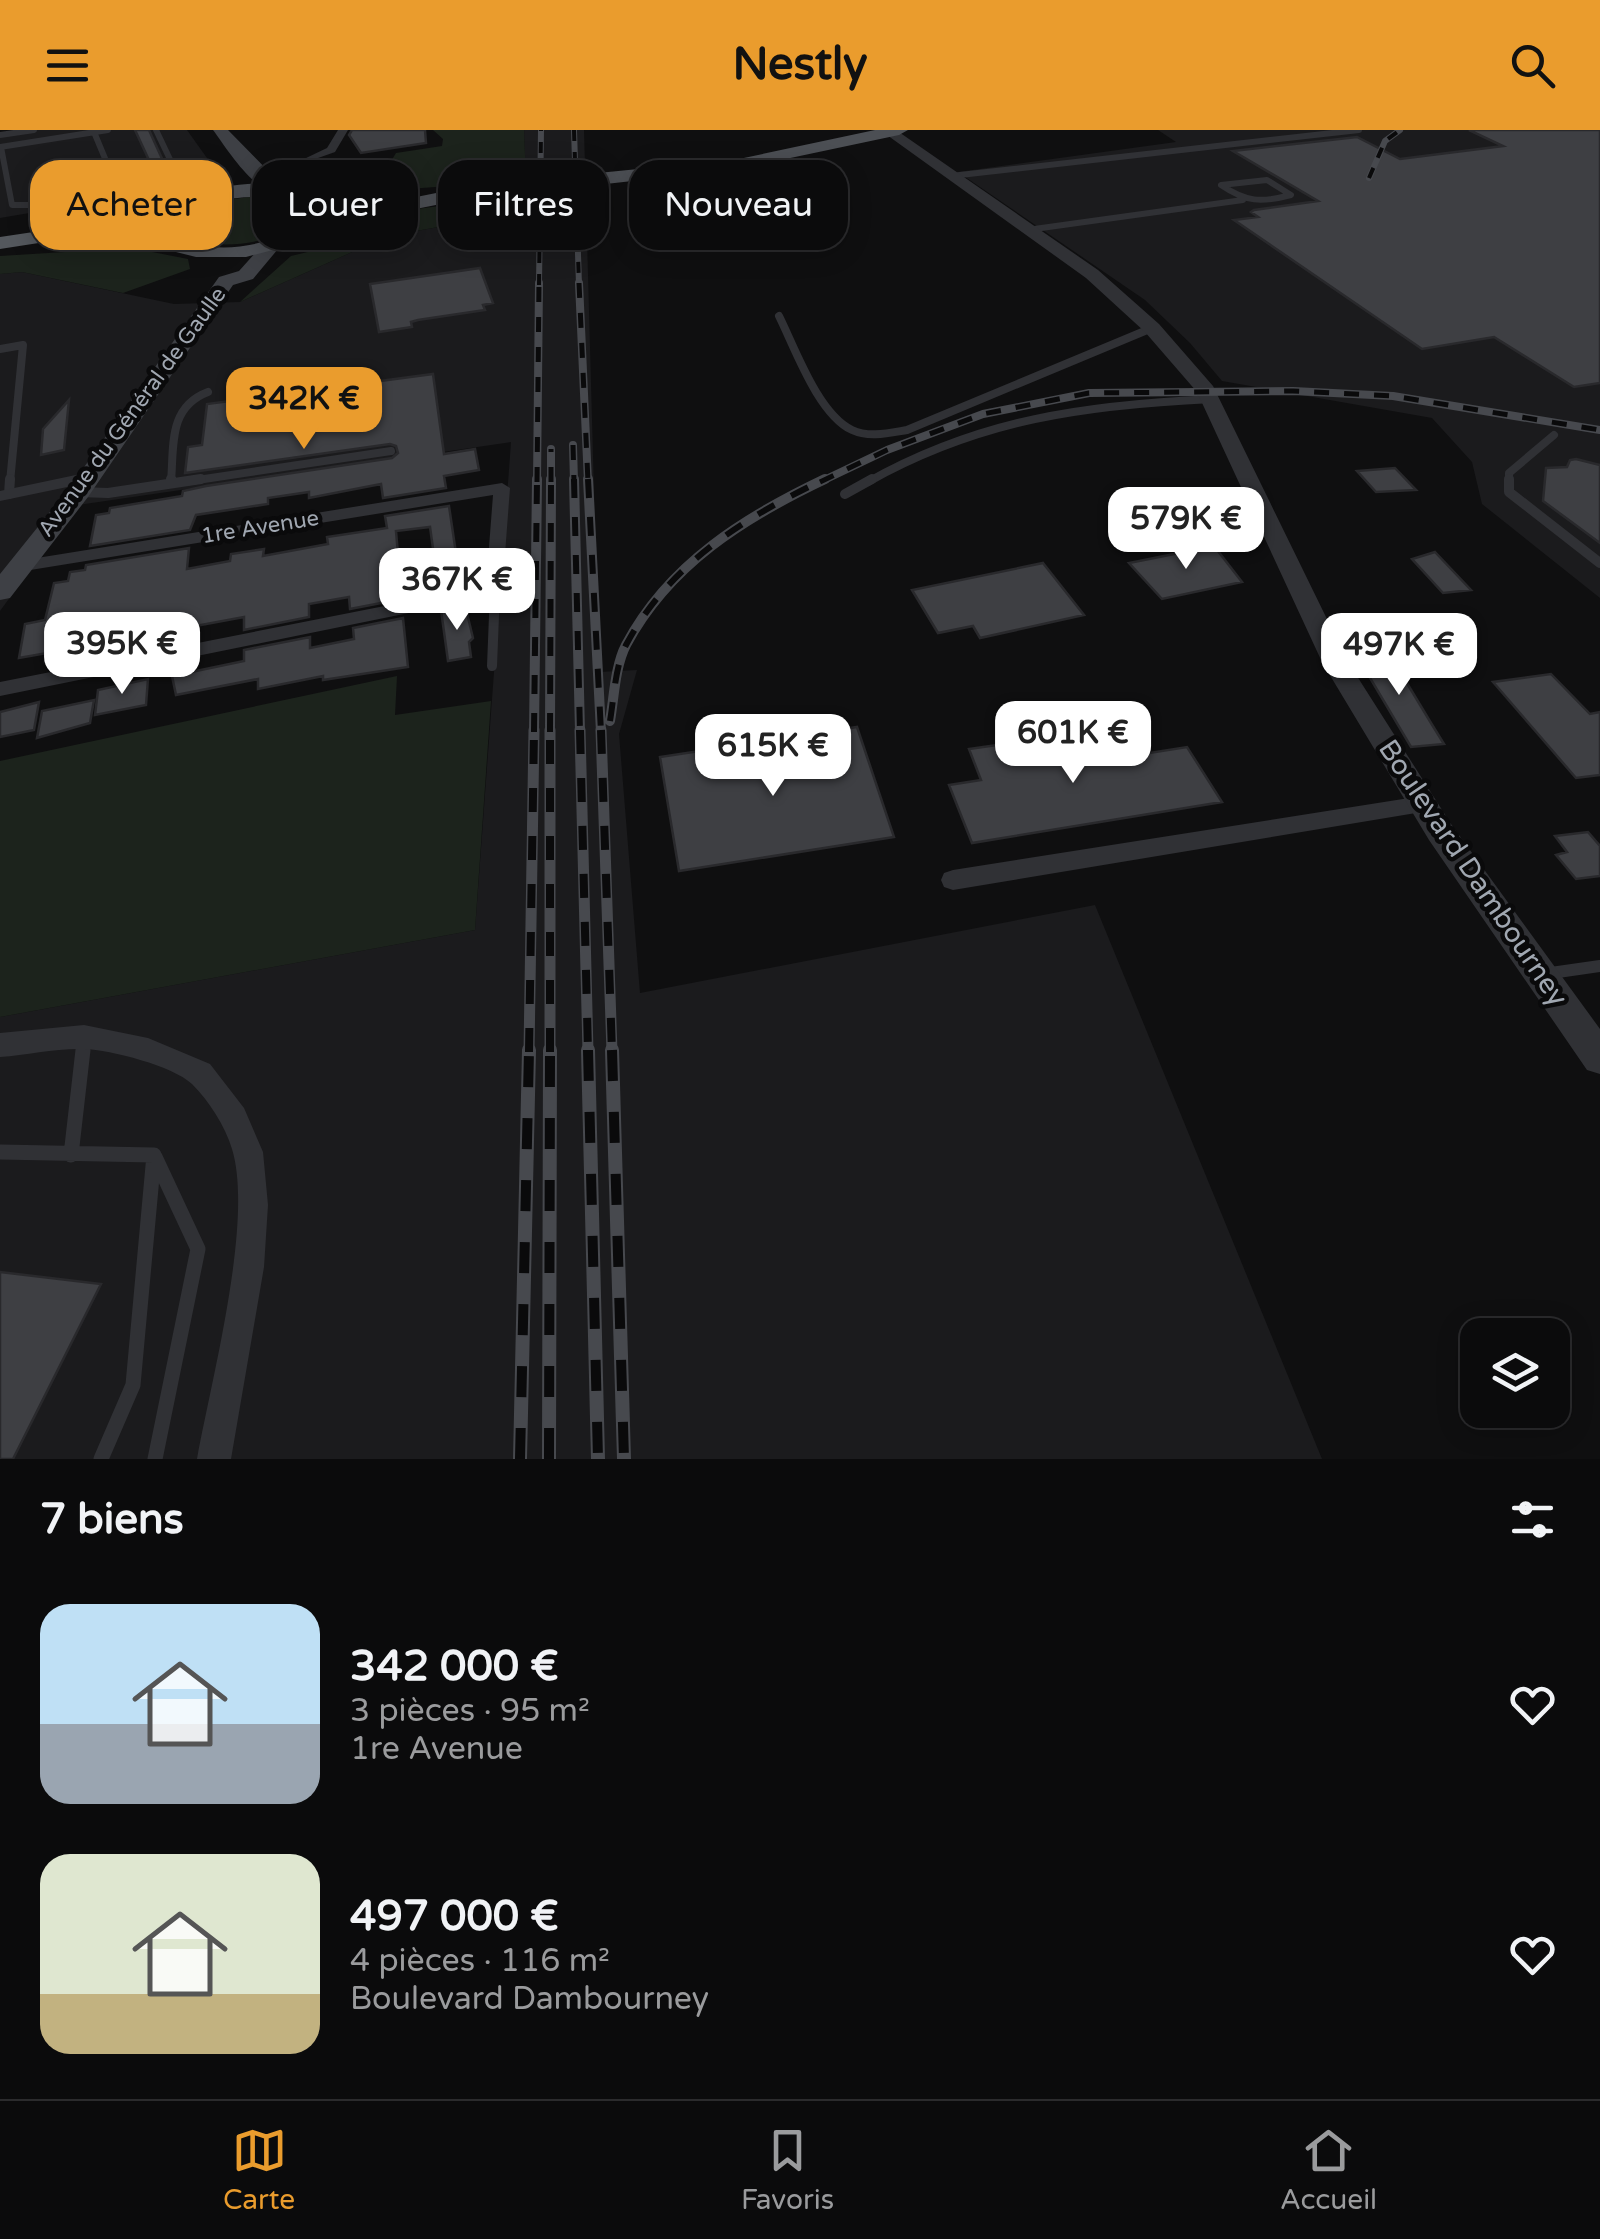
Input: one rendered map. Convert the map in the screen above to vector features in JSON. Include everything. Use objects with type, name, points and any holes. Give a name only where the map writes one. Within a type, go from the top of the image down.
[{"type":"highway","points":[[0,242],[30,240]]},
{"type":"highway","points":[[0,251],[30,247]]},
{"type":"main road","points":[[220,130],[233,166],[252,175]]},
{"type":"main road","points":[[609,177],[784,156],[885,132]]},
{"type":"main road","points":[[192,250],[252,247]]},
{"type":"main road","name":"Avenue du Général de Gaulle","points":[[0,592],[85,484],[226,280],[246,275],[268,250]]},
{"type":"main road","name":"Avenue du Général de Gaulle","points":[[206,252],[216,274],[226,280]]},
{"type":"street","points":[[310,160],[331,150],[343,130]]},
{"type":"street","name":"Boulevard Dambourney","points":[[885,132],[936,171],[949,175],[1092,274],[1152,328],[1212,399],[1321,633],[1422,804],[1600,1058]]},
{"type":"street","points":[[4,495],[85,484]]},
{"type":"street","name":"1re Avenue","points":[[18,566],[502,488],[495,590]]},
{"type":"street","points":[[0,689],[495,590]]},
{"type":"street","points":[[954,880],[1174,841],[1422,804]]},
{"type":"street","points":[[0,1045],[84,1037],[148,1050],[200,1072],[234,1116],[248,1152],[252,1205],[248,1267],[214,1459]]},
{"type":"lane","points":[[0,135],[34,130]]},
{"type":"lane","points":[[94,132],[119,192],[60,205],[12,205],[0,147],[94,132],[108,130]]},
{"type":"lane","points":[[156,130],[170,160]]},
{"type":"lane","points":[[949,175],[1359,130]]},
{"type":"lane","points":[[1027,230],[1242,200],[1266,202],[1291,195],[1267,180],[1221,185],[1242,200]]},
{"type":"lane","points":[[779,316],[832,416],[847,429],[874,436],[907,430],[1152,328]]},
{"type":"lane","points":[[0,348],[24,345],[4,495]]},
{"type":"lane","points":[[171,483],[178,410],[191,396],[208,392]]},
{"type":"lane","points":[[845,494],[944,443],[1010,422],[1096,406],[1212,399]]},
{"type":"lane","points":[[1554,435],[1509,473],[1509,492],[1600,563]]},
{"type":"lane","points":[[85,484],[108,493],[391,451]]},
{"type":"lane","points":[[492,666],[495,590]]},
{"type":"lane","points":[[1540,974],[1600,966]]},
{"type":"lane","points":[[71,1155],[84,1037]]},
{"type":"lane","points":[[0,1152],[154,1155]]},
{"type":"lane","points":[[101,1459],[132,1386],[154,1155]]},
{"type":"lane","points":[[154,1155],[198,1249],[155,1459]]},
{"type":"shaded area","points":[[27,130],[187,130],[207,160],[30,160],[30,213],[0,218],[0,134]]},
{"type":"shaded area","points":[[433,130],[524,130],[525,160],[438,160],[438,187],[418,188],[418,160],[392,160],[396,153],[442,146],[443,139]]},
{"type":"shaded area","points":[[524,130],[584,130],[585,160],[525,160]]},
{"type":"shaded area","points":[[1158,130],[1600,130],[1600,598],[1482,504],[1472,462],[1432,418],[1222,381],[1145,300],[958,172],[1176,142]]},
{"type":"shaded area","points":[[252,197],[252,242],[232,244],[232,200]]},
{"type":"shaded area","points":[[438,206],[438,227],[418,231],[418,209]]},
{"type":"shaded area","points":[[438,227],[438,250],[587,250],[599,672],[637,670],[619,734],[640,993],[1095,905],[1322,1459],[0,1459],[0,1017],[475,930],[511,442],[78,505],[0,611],[0,274],[22,272],[174,304],[240,302],[357,250],[418,250],[418,231]]},
{"type":"shaded area","points":[[142,250],[188,259],[190,269],[123,293],[22,272],[0,274],[0,256]]},
{"type":"shaded area","points":[[316,250],[357,250],[240,302],[291,256]]},
{"type":"shaded area","points":[[397,676],[395,715],[491,701],[475,930],[0,1017],[0,761]]},
{"type":"building","points":[[135,130],[149,130],[163,160],[149,160]]},
{"type":"building","points":[[352,130],[425,130],[426,143],[361,153],[349,135]]},
{"type":"building","points":[[1469,130],[1600,130],[1600,383],[1574,387],[1494,337],[1422,349],[1234,220],[1258,217],[1251,212],[1254,210],[1318,201],[1233,151],[1357,137],[1400,159],[1503,146]]},
{"type":"building","points":[[480,268],[493,303],[483,305],[485,310],[418,320],[411,322],[412,327],[379,332],[370,284]]},
{"type":"building","points":[[433,374],[444,454],[475,449],[479,470],[444,476],[446,488],[383,498],[381,484],[309,498],[309,492],[268,498],[268,504],[196,515],[190,530],[90,546],[96,515],[109,513],[110,508],[182,496],[183,491],[206,486],[392,458],[398,453],[396,446],[390,444],[185,473],[188,447],[202,445],[207,404]]},
{"type":"building","points":[[69,400],[64,450],[41,455],[43,429]]},
{"type":"building","points":[[1570,460],[1600,465],[1600,543],[1543,501],[1546,468],[1567,467]]},
{"type":"building","points":[[1395,468],[1416,490],[1376,492],[1357,471]]},
{"type":"building","points":[[449,506],[461,587],[439,592],[430,527],[396,531],[402,599],[350,609],[349,597],[309,604],[309,617],[244,630],[244,617],[190,627],[190,637],[142,647],[144,628],[88,637],[85,655],[45,662],[47,653],[19,658],[25,624],[45,620],[54,583],[68,581],[70,572],[85,570],[86,565],[189,548],[187,569],[230,561],[231,554],[264,549],[263,556],[328,544],[327,537],[387,528],[385,516]]},
{"type":"building","points":[[1214,546],[1242,582],[1162,599],[1129,563]]},
{"type":"building","points":[[1435,552],[1471,590],[1443,593],[1412,559]]},
{"type":"building","points":[[1043,563],[1084,615],[980,638],[973,626],[938,633],[912,590]]},
{"type":"building","points":[[465,605],[473,638],[469,642],[471,657],[448,661],[441,610]]},
{"type":"building","points":[[403,618],[408,667],[323,680],[323,676],[258,689],[258,679],[176,695],[172,676],[244,661],[244,650],[310,637],[310,648],[354,639],[353,628]]},
{"type":"building","points":[[1387,650],[1444,744],[1411,747],[1354,651]]},
{"type":"building","points":[[1551,674],[1590,714],[1600,712],[1600,775],[1576,778],[1493,682]]},
{"type":"building","points":[[148,679],[146,705],[95,715],[98,690]]},
{"type":"building","points":[[94,700],[90,723],[37,738],[42,711]]},
{"type":"building","points":[[39,702],[34,730],[0,737],[0,712]]},
{"type":"building","points":[[857,727],[894,837],[679,871],[660,757]]},
{"type":"building","points":[[1102,730],[1118,758],[1187,747],[1222,802],[972,843],[949,785],[981,780],[969,749]]},
{"type":"building","points":[[1588,832],[1600,846],[1600,876],[1576,879],[1556,855],[1567,852],[1555,836]]},
{"type":"building","points":[[0,1272],[101,1284],[13,1459],[0,1459]]},
{"type":"railway","points":[[539,285],[541,130]]},
{"type":"railway","points":[[574,130],[579,285]]},
{"type":"railway","points":[[1369,178],[1385,141],[1400,130]]},
{"type":"railway","points":[[537,482],[539,283]]},
{"type":"railway","points":[[579,283],[588,482]]},
{"type":"railway","points":[[820,482],[887,450],[983,414],[1089,393],[1293,391],[1393,396],[1600,430]]},
{"type":"railway","points":[[573,445],[574,482]]},
{"type":"railway","points":[[551,449],[551,479]]},
{"type":"railway","points":[[534,732],[537,479]]},
{"type":"railway","points":[[550,732],[551,479]]},
{"type":"railway","points":[[574,479],[580,732]]},
{"type":"railway","points":[[588,479],[601,732]]},
{"type":"railway","points":[[610,721],[622,653],[664,590],[738,527],[825,479]]},
{"type":"railway","points":[[529,1052],[534,730]]},
{"type":"railway","points":[[580,730],[588,1052]]},
{"type":"railway","points":[[601,730],[612,1052]]},
{"type":"railway","points":[[550,732],[550,1050]]},
{"type":"railway","points":[[520,1459],[529,1050]]},
{"type":"railway","points":[[549,1459],[550,1050]]},
{"type":"railway","points":[[588,1050],[598,1459]]},
{"type":"railway","points":[[612,1050],[624,1459]]}]
